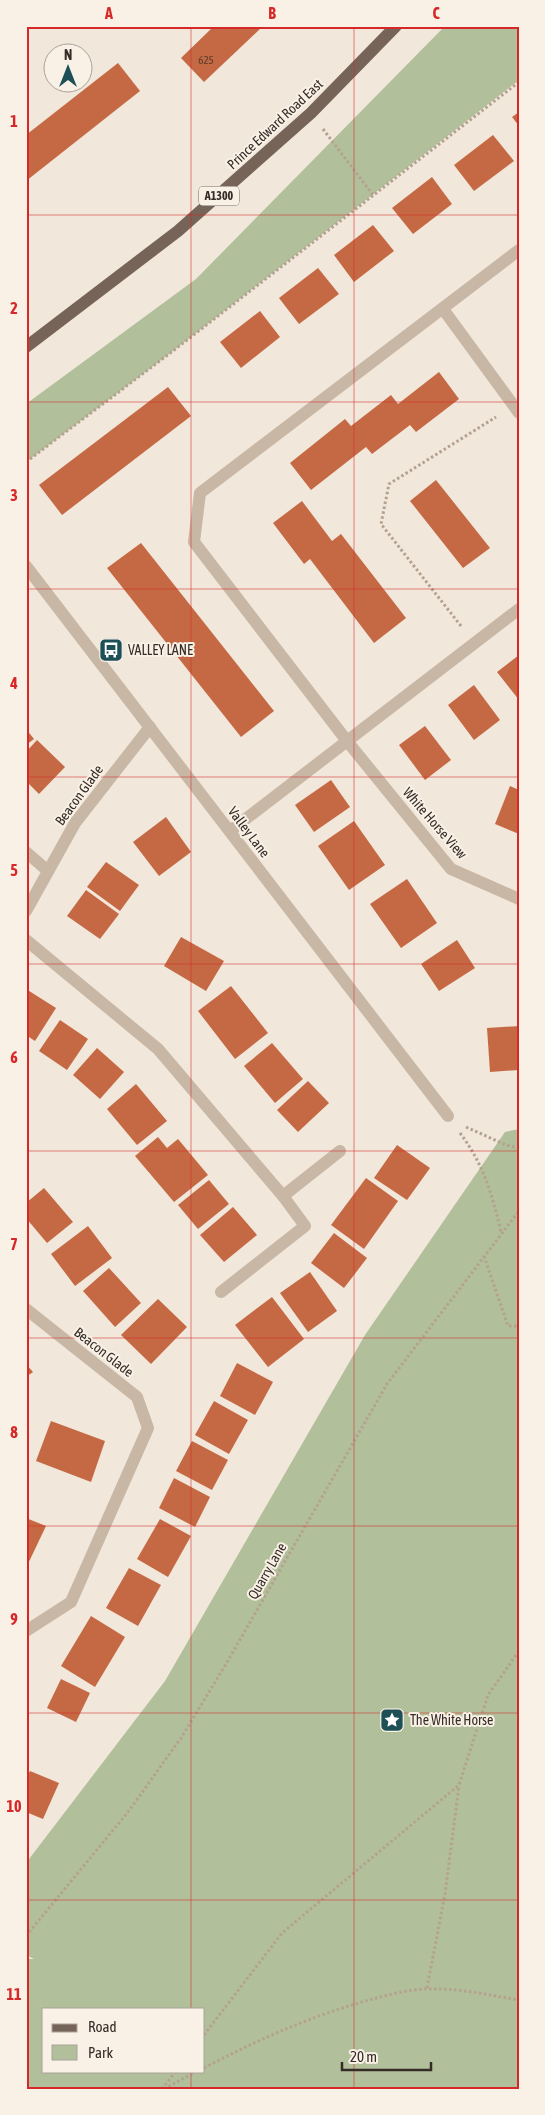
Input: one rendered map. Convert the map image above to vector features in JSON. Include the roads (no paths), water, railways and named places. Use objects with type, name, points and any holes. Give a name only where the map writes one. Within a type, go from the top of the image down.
[{"type":"main road","name":"Prince Edward Road East","points":[[26,347],[178,231],[311,113],[396,26]]},
{"type":"street","name":"White Horse View","points":[[519,250],[200,493],[194,542],[348,741],[451,869],[519,899]]},
{"type":"street","points":[[442,309],[516,410]]},
{"type":"street","name":"Valley Lane","points":[[26,566],[448,1116]]},
{"type":"street","points":[[230,831],[519,609]]},
{"type":"street","name":"Beacon Glade","points":[[26,911],[75,823],[150,727]]},
{"type":"street","points":[[26,852],[48,871]]},
{"type":"street","points":[[26,940],[158,1049],[283,1196],[305,1226],[221,1292]]},
{"type":"street","points":[[283,1196],[340,1151]]},
{"type":"street","name":"Beacon Glade","points":[[26,1309],[137,1397],[148,1428],[72,1602],[26,1631]]},
{"type":"place","name":"VALLEY LANE","points":[[111,650]]},
{"type":"place","name":"The White Horse","points":[[392,1720]]}]
